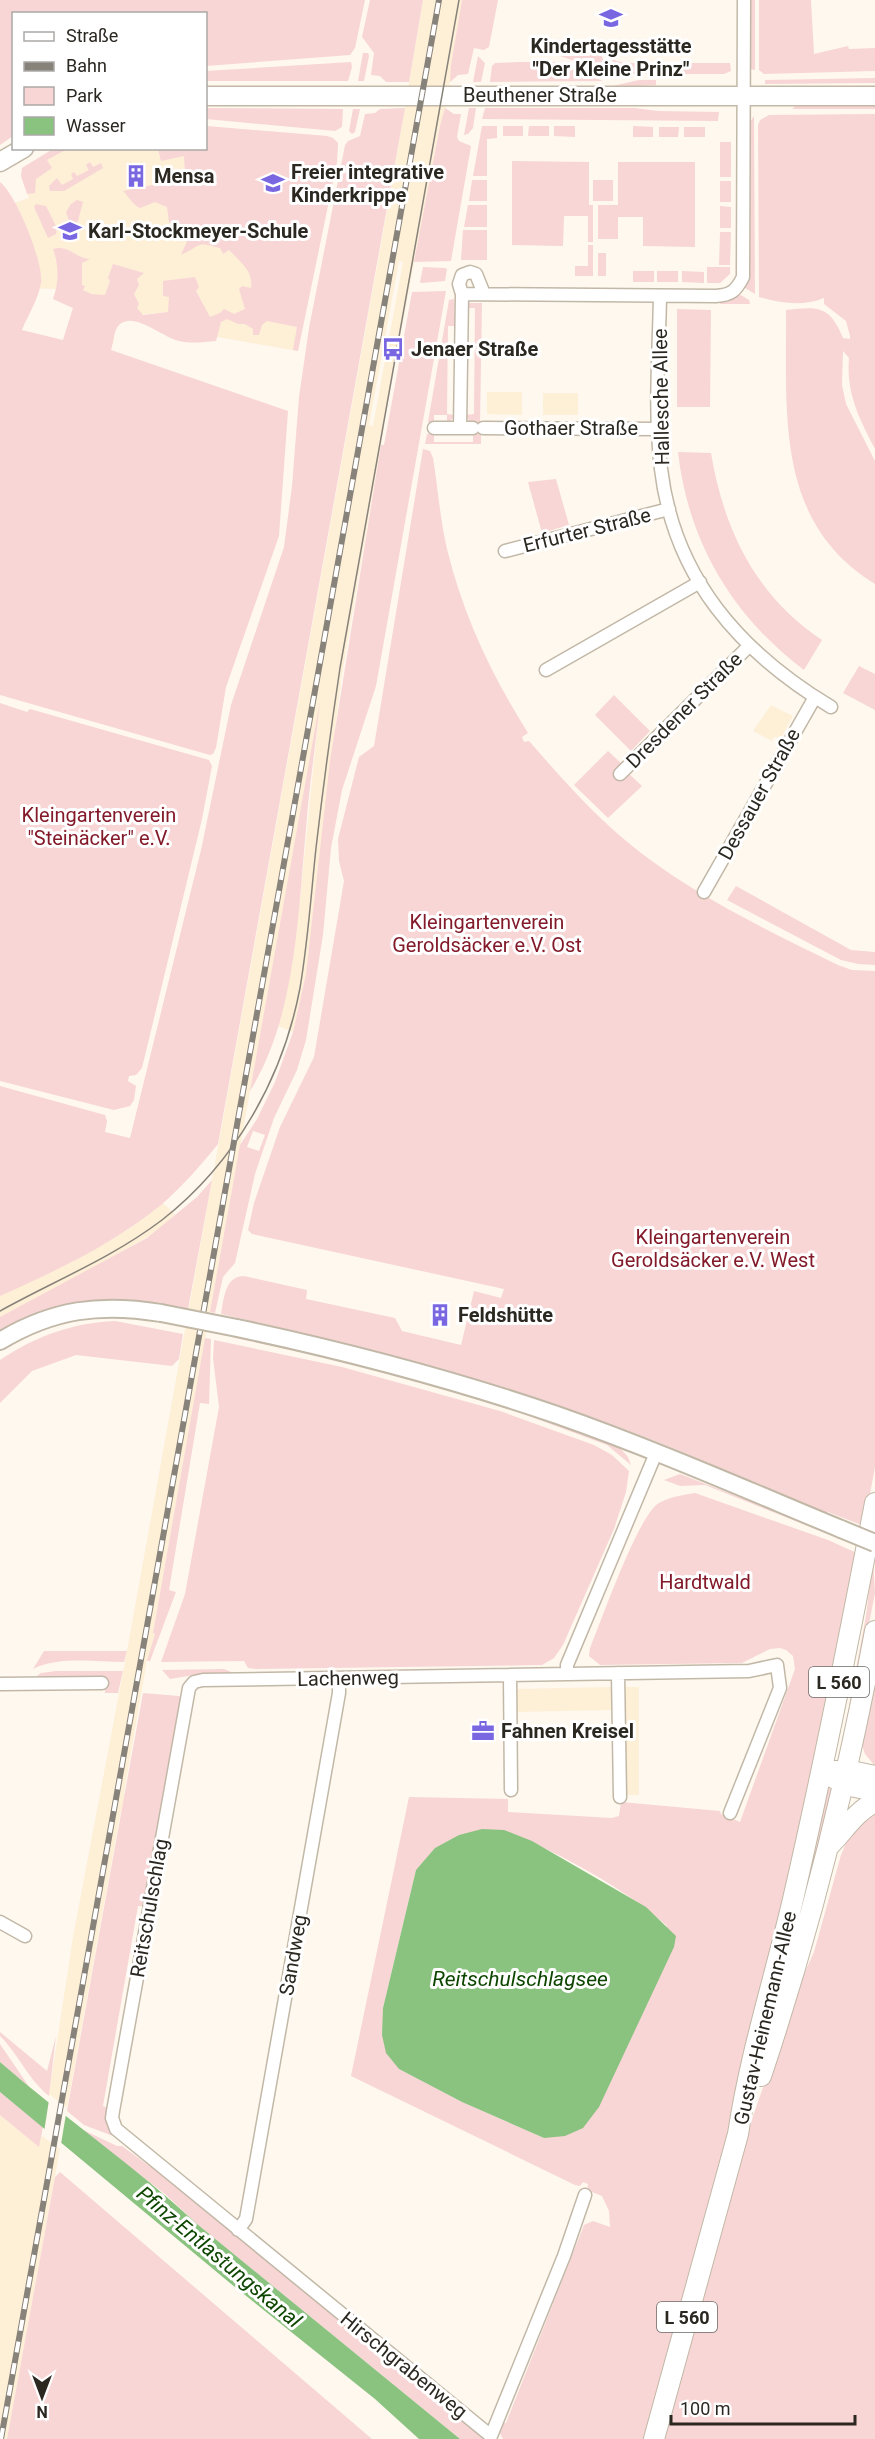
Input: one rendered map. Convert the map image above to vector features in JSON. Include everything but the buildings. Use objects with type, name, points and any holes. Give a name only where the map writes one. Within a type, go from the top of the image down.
[{"type":"main road","name":"Beuthener Straße","points":[[207,96],[875,96]]},
{"type":"main road","points":[[0,162],[21,150]]},
{"type":"main road","name":"Gustav-Heinemann-Allee","points":[[738,2134],[744,2095],[794,1896],[821,1772],[875,1503]]},
{"type":"main road","name":"Gustav-Heinemann-Allee","points":[[738,2134],[753,2098],[787,1997],[829,1846],[875,1631]]},
{"type":"main road","points":[[855,1731],[858,1754],[875,1776]]},
{"type":"main road","points":[[821,1772],[845,1777],[875,1791]]},
{"type":"main road","points":[[845,1777],[875,1776]]},
{"type":"main road","points":[[829,1846],[859,1813],[875,1802]]},
{"type":"main road","name":"L 560","points":[[654,2439],[738,2134]]},
{"type":"street","points":[[462,294],[730,295],[738,289],[743,278],[744,0]]},
{"type":"street","points":[[460,428],[462,294],[459,280],[462,275],[470,272],[478,276],[484,294]]},
{"type":"street","name":"Hallesche Allee","points":[[660,296],[661,472],[669,509],[682,548],[700,582],[724,618],[749,646],[780,674],[831,707]]},
{"type":"street","name":"Gothaer Straße","points":[[434,428],[659,429]]},
{"type":"street","name":"Erfurter Straße","points":[[505,551],[669,509]]},
{"type":"street","points":[[546,670],[700,582]]},
{"type":"street","name":"Dresdener Straße","points":[[620,774],[749,646]]},
{"type":"street","name":"Dessauer Straße","points":[[704,892],[814,697]]},
{"type":"street","points":[[0,1341],[34,1323],[78,1310],[114,1308],[237,1328],[347,1353],[451,1381],[557,1415],[656,1453],[875,1544]]},
{"type":"street","points":[[567,1674],[567,1665],[656,1453]]},
{"type":"street","name":"Lachenweg","points":[[189,1688],[194,1682],[203,1680],[756,1671],[777,1665],[780,1688],[730,1813]]},
{"type":"street","points":[[618,1673],[620,1797]]},
{"type":"street","points":[[510,1675],[511,1790]]},
{"type":"street","name":"Sandweg","points":[[238,2230],[246,2219],[335,1716],[339,1678]]},
{"type":"street","points":[[0,1684],[102,1683]]},
{"type":"street","name":"Reitschulschlag","points":[[116,2128],[112,2118],[113,2111],[189,1688]]},
{"type":"street","points":[[0,1922],[25,1936]]},
{"type":"street","name":"Hirschgrabenweg","points":[[116,2128],[491,2436],[564,2256],[585,2195]]},
{"type":"shaded area","points":[[423,0],[462,0],[445,114],[440,126],[383,427],[341,680],[306,974],[293,1032],[278,1026],[293,951],[300,900],[319,712],[210,1312],[153,1633],[155,1633],[147,1660],[124,1793],[126,1794],[67,2108],[49,2094],[73,1937],[127,1651]],"holes":[[[399,261],[403,262],[373,426],[369,425]]]},
{"type":"shaded area","points":[[207,126],[333,138],[338,143],[337,162],[298,351],[217,337],[168,312],[129,316],[128,321],[116,328],[113,344],[63,340],[73,308],[53,299],[56,289],[25,288],[0,208],[29,198],[21,176],[22,168],[51,150],[207,150]]},
{"type":"shaded area","points":[[487,392],[522,392],[522,415],[487,414]]},
{"type":"shaded area","points":[[543,393],[578,393],[578,415],[543,415]]},
{"type":"shaded area","points":[[771,705],[793,716],[781,738],[774,737],[772,741],[753,731]]},
{"type":"shaded area","points":[[163,1203],[175,1214],[160,1230],[0,1317],[0,1296],[100,1246],[132,1227]]},
{"type":"shaded area","points":[[611,1687],[611,1710],[517,1712],[516,1689]]},
{"type":"shaded area","points":[[624,1687],[639,1687],[639,1795],[624,1795]]},
{"type":"shaded area","points":[[0,2115],[38,2146],[42,2136],[60,2149],[7,2439],[0,2439]]},
{"type":"green space","points":[[0,0],[365,0],[355,48],[350,55],[207,66],[207,12],[12,12],[12,137],[0,145]]},
{"type":"green space","points":[[370,0],[423,0],[409,82],[386,82],[380,76],[371,75],[374,53],[362,37]]},
{"type":"green space","points":[[462,0],[498,0],[489,47],[484,50],[474,48],[468,74],[458,75],[450,82],[451,65]]},
{"type":"green space","points":[[750,0],[755,0],[755,70],[750,69]]},
{"type":"green space","points":[[759,0],[811,0],[814,54],[848,46],[849,49],[875,48],[875,71],[764,74],[759,70]]},
{"type":"green space","points":[[603,47],[616,61],[625,63],[730,63],[731,71],[724,74],[622,74]]},
{"type":"green space","points":[[598,50],[612,74],[560,56],[589,56]]},
{"type":"green space","points":[[363,53],[368,53],[369,56],[364,81],[358,81]]},
{"type":"green space","points":[[478,56],[485,63],[481,82],[473,82]]},
{"type":"green space","points":[[351,62],[352,67],[348,81],[207,81],[207,71]]},
{"type":"green space","points":[[555,62],[603,81],[490,82],[492,66],[495,63]]},
{"type":"green space","points":[[875,78],[875,83],[765,84],[765,80]]},
{"type":"green space","points":[[639,80],[656,80],[656,85],[604,88]]},
{"type":"green space","points":[[798,104],[875,104],[875,109],[792,109]]},
{"type":"green space","points":[[207,108],[343,109],[342,127],[335,131],[207,119]]},
{"type":"green space","name":"Kleingartenverein \"Steinäcker\" e.V.","points":[[405,108],[218,1144],[176,1191],[143,1219],[84,1256],[0,1296],[0,1086],[105,1115],[107,1121],[105,1132],[130,1138],[201,850],[231,705],[284,547],[292,486],[299,397],[309,328],[345,145],[348,141],[360,136],[365,114],[375,113],[380,109]]},
{"type":"green space","points":[[445,108],[454,114],[461,114],[457,137],[459,141],[471,146],[451,261],[414,262],[440,126]]},
{"type":"green space","points":[[469,108],[476,108],[473,128],[464,135]]},
{"type":"green space","points":[[485,108],[635,108],[658,111],[719,112],[718,121],[482,119]]},
{"type":"green space","points":[[353,109],[360,109],[355,132],[352,134],[349,131]]},
{"type":"green space","points":[[875,114],[875,449],[855,405],[850,383],[849,358],[843,351],[842,385],[846,404],[875,461],[875,584],[842,559],[819,530],[803,497],[793,462],[786,388],[786,310],[807,308],[822,310],[833,320],[843,338],[850,339],[850,336],[846,321],[824,304],[824,298],[792,303],[759,297],[758,125],[760,120],[769,115]]},
{"type":"green space","points":[[754,116],[755,294],[745,288],[749,277],[750,122]]},
{"type":"green space","points":[[207,126],[327,136],[338,143],[337,162],[298,351],[293,350],[297,327],[267,321],[262,325],[259,335],[253,335],[253,329],[245,324],[238,324],[227,319],[221,322],[216,341],[198,342],[172,339],[149,326],[126,321],[116,329],[111,350],[288,411],[279,536],[226,687],[216,748],[210,755],[0,695],[0,182],[14,200],[21,214],[34,245],[41,273],[38,295],[22,330],[63,340],[73,308],[53,299],[58,274],[53,249],[59,248],[90,259],[82,263],[82,285],[85,286],[83,290],[91,294],[105,295],[113,264],[144,273],[137,279],[139,285],[134,294],[139,304],[137,308],[143,315],[168,312],[169,297],[163,296],[163,281],[195,277],[199,287],[196,291],[210,317],[224,309],[234,314],[245,309],[239,289],[242,286],[251,288],[250,277],[242,263],[229,250],[223,254],[220,248],[199,245],[181,255],[187,241],[183,236],[178,238],[169,233],[169,228],[173,234],[178,230],[169,222],[167,207],[155,202],[140,208],[123,191],[182,179],[185,173],[184,156],[161,161],[158,150],[207,150]]},
{"type":"green space","points":[[482,126],[497,126],[497,138],[487,139],[487,176],[473,176]]},
{"type":"green space","points":[[503,126],[523,126],[523,136],[503,136]]},
{"type":"green space","points":[[529,126],[549,126],[549,136],[528,136]]},
{"type":"green space","points":[[554,126],[575,126],[575,137],[554,136]]},
{"type":"green space","points":[[633,126],[653,127],[653,137],[633,137]]},
{"type":"green space","points":[[659,127],[679,127],[678,137],[659,137]]},
{"type":"green space","points":[[684,127],[705,127],[705,137],[684,137]]},
{"type":"green space","points":[[720,142],[731,142],[731,177],[720,177]]},
{"type":"green space","points":[[51,150],[65,150],[47,160],[52,168],[36,179],[35,193],[27,194],[21,176],[22,168]]},
{"type":"green space","points":[[512,161],[589,162],[589,205],[593,205],[593,242],[588,242],[588,216],[564,216],[563,246],[512,245]]},
{"type":"green space","points":[[90,162],[93,167],[101,163],[103,168],[64,191],[50,191],[49,186],[57,178],[62,185],[73,179],[71,174],[74,172],[77,176],[89,170],[86,165]]},
{"type":"green space","points":[[618,162],[695,162],[695,247],[643,246],[643,217],[618,217],[618,239],[598,239],[598,205],[618,205]]},
{"type":"green space","points":[[472,180],[487,180],[487,201],[469,201]]},
{"type":"green space","points":[[593,180],[613,180],[613,201],[593,201]]},
{"type":"green space","points":[[720,181],[731,181],[731,202],[720,202]]},
{"type":"green space","points":[[77,200],[83,202],[76,228],[70,224],[66,212]]},
{"type":"green space","points":[[36,204],[46,206],[57,228],[56,234],[48,238],[34,207]]},
{"type":"green space","points":[[468,205],[487,205],[487,227],[464,227]]},
{"type":"green space","points":[[720,206],[731,207],[731,228],[720,228]]},
{"type":"green space","points":[[463,230],[487,230],[487,260],[461,260]]},
{"type":"green space","points":[[720,232],[731,232],[730,265],[719,265]]},
{"type":"green space","points":[[588,245],[593,245],[593,276],[575,276],[575,266],[588,266]]},
{"type":"green space","points":[[598,253],[606,253],[606,276],[598,276]]},
{"type":"green space","points":[[423,267],[447,269],[445,281],[421,283]]},
{"type":"green space","points":[[707,267],[730,267],[730,274],[720,283],[707,283]]},
{"type":"green space","points":[[633,271],[654,271],[654,282],[633,282]]},
{"type":"green space","points":[[657,271],[678,271],[678,282],[657,282]]},
{"type":"green space","points":[[682,271],[704,272],[704,283],[682,282]]},
{"type":"green space","points":[[446,291],[376,686],[342,790],[331,848],[323,935],[306,1040],[297,1070],[274,1118],[255,1174],[235,1263],[223,1277],[215,1313],[210,1312],[240,1145],[257,1119],[275,1082],[293,1032],[306,974],[330,761],[381,445],[384,445],[412,292]],"holes":[[[253,1131],[265,1135],[259,1151],[247,1147]]]},
{"type":"green space","points":[[739,294],[749,300],[750,304],[720,304],[720,301]]},
{"type":"green space","points":[[454,299],[455,326],[448,326],[447,414],[455,415],[455,417],[447,423],[447,415],[434,415],[434,423],[428,422],[449,300]]},
{"type":"green space","points":[[469,303],[482,303],[480,424],[470,423],[466,415],[474,414],[475,308],[467,308]]},
{"type":"green space","points":[[677,309],[711,310],[710,407],[677,407]]},
{"type":"green space","points":[[427,434],[434,434],[434,442],[473,442],[473,434],[481,434],[481,444],[425,444]]},
{"type":"green space","points":[[423,449],[430,451],[433,458],[445,538],[461,598],[491,667],[528,733],[522,737],[524,742],[529,741],[612,829],[675,877],[728,909],[838,965],[852,970],[875,971],[875,1467],[864,1526],[828,1512],[825,1515],[662,1444],[563,1408],[473,1381],[246,1323],[247,1320],[221,1314],[229,1284],[238,1277],[244,1276],[307,1290],[306,1299],[395,1318],[402,1331],[461,1345],[474,1291],[501,1298],[504,1289],[252,1234],[248,1230],[254,1203],[280,1127],[314,1057],[344,881],[339,861],[338,839],[359,757],[374,746]]},
{"type":"green space","points":[[678,452],[711,453],[724,508],[746,558],[778,603],[822,640],[804,670],[755,626],[735,601],[718,574],[703,546],[692,516],[683,485]]},
{"type":"green space","points":[[556,479],[569,525],[542,533],[528,482]]},
{"type":"green space","points":[[859,666],[875,674],[875,710],[843,693]]},
{"type":"green space","points":[[614,695],[650,731],[631,751],[595,715]]},
{"type":"green space","points":[[320,701],[297,930],[286,998],[265,1062],[250,1091]]},
{"type":"green space","name":"Kleingartenverein \"Steinäcker\" e.V.","points":[[0,703],[27,712],[30,709],[209,760],[212,766],[202,819],[142,1068],[136,1075],[129,1076],[128,1081],[136,1086],[134,1100],[130,1106],[114,1110],[0,1081]]},
{"type":"green space","points":[[608,751],[622,764],[614,772],[620,778],[627,772],[642,786],[608,818],[574,785]]},
{"type":"green space","points":[[736,886],[851,950],[875,952],[875,965],[841,960],[727,900]]},
{"type":"green space","points":[[212,1180],[188,1309],[133,1300],[105,1299],[58,1309],[0,1332],[0,1317],[147,1238],[197,1197]]},
{"type":"green space","points":[[115,1321],[183,1334],[179,1359],[172,1366],[76,1355],[32,1371],[0,1403],[0,1360],[27,1344],[55,1332],[99,1322]]},
{"type":"green space","points":[[236,1335],[393,1372],[555,1421],[620,1448],[628,1457],[631,1465],[607,1445],[502,1406],[344,1361],[235,1338]]},
{"type":"green space","points":[[205,1338],[211,1339],[209,1404],[200,1403],[169,1590],[176,1592],[150,1661],[147,1661],[155,1634],[153,1633]]},
{"type":"green space","points":[[214,1340],[342,1367],[500,1411],[594,1445],[612,1455],[629,1471],[626,1492],[614,1529],[563,1645],[554,1658],[542,1665],[256,1669],[248,1668],[244,1661],[161,1662],[185,1594],[219,1407],[213,1358]]},
{"type":"green space","points":[[680,1474],[838,1535],[838,1538],[705,1485],[680,1486],[664,1480]]},
{"type":"green space","name":"Hardtwald","points":[[695,1493],[828,1540],[859,1554],[805,1807],[747,2059],[646,2439],[503,2439],[500,2433],[502,2422],[506,2423],[584,2225],[593,2221],[610,2227],[609,2211],[602,2196],[587,2190],[588,2184],[583,2182],[580,2186],[575,2185],[351,2076],[409,1797],[508,1799],[508,1812],[612,1818],[619,1816],[621,1802],[720,1811],[721,1814],[740,1822],[795,1669],[793,1656],[780,1648],[770,1649],[742,1663],[600,1665],[589,1656],[590,1648],[621,1570],[650,1512],[663,1501]],"holes":[[[503,1830],[611,1884],[667,1926],[544,2138],[462,2102],[399,2069],[383,2008],[416,1870]]]},
{"type":"green space","points":[[873,1559],[875,1593],[858,1680],[840,1754],[866,1616]]},
{"type":"green space","points":[[44,1651],[127,1651],[124,1662],[66,1661],[54,1662],[33,1669]]},
{"type":"green space","points":[[875,1668],[875,1766],[865,1754],[861,1742]]},
{"type":"green space","points":[[224,1669],[234,1673],[206,1673],[170,1679],[162,1670]]},
{"type":"green space","points":[[123,1671],[118,1693],[105,1693],[105,1688],[33,1679],[41,1673]]},
{"type":"green space","points":[[143,1693],[181,1698],[144,1906],[138,1906],[103,2106],[108,2108],[107,2124],[113,2136],[84,2125],[67,2111]]},
{"type":"green space","points":[[834,1783],[789,1967],[792,1935],[827,1788],[829,1784]]},
{"type":"green space","points":[[875,1807],[875,2439],[663,2439],[746,2136],[799,1985],[814,1952],[841,1855],[848,1838]]},
{"type":"green space","points":[[0,2032],[47,2071],[56,2036],[49,2096],[29,2075],[0,2036]]},
{"type":"green space","points":[[0,2044],[30,2088],[0,2062]]},
{"type":"green space","points":[[0,2092],[43,2127],[39,2147],[0,2115]]},
{"type":"green space","points":[[79,2128],[117,2146],[122,2146],[148,2165],[151,2162],[488,2439],[460,2439],[197,2224],[165,2194]]},
{"type":"green space","points":[[60,2172],[372,2439],[7,2439],[55,2177]]},
{"type":"water","name":"Reitschulschlagsee","points":[[482,1829],[504,1830],[532,1841],[646,1907],[676,1936],[674,1947],[599,2107],[583,2128],[565,2136],[544,2138],[462,2102],[399,2069],[386,2053],[382,2035],[383,2008],[416,1870],[435,1848],[459,1835]]},
{"type":"water","name":"Pfinz-Entlastungskanal","points":[[0,2062],[460,2439],[419,2439],[375,2399],[230,2283],[0,2092]]},
{"type":"pier","points":[[49,2100],[66,2114],[61,2144],[44,2132]]},
{"type":"tram line","points":[[0,1311],[143,1234],[188,1197],[233,1145],[252,1116],[282,1054],[300,988],[321,803],[340,668],[459,0]]},
{"type":"railway","points":[[1,2439],[439,0]]},
{"type":"place","name":"Kindertagesstätte \"Der Kleine Prinz\"","points":[[611,18]]},
{"type":"place","name":"Mensa","points":[[136,176]]},
{"type":"place","name":"Freier integrative Kinderkrippe","points":[[273,183]]},
{"type":"place","name":"Karl-Stockmeyer-Schule","points":[[70,231]]},
{"type":"place","name":"Jenaer Straße","points":[[393,349]]},
{"type":"place","name":"Feldshütte","points":[[440,1315]]},
{"type":"place","name":"Fahnen Kreisel","points":[[483,1731]]},
{"type":"park label","name":"Kleingartenverein Geroldsäcker e.V. Ost","points":[[487,934]]},
{"type":"park label","name":"Kleingartenverein Geroldsäcker e.V. West","points":[[713,1248]]}]
